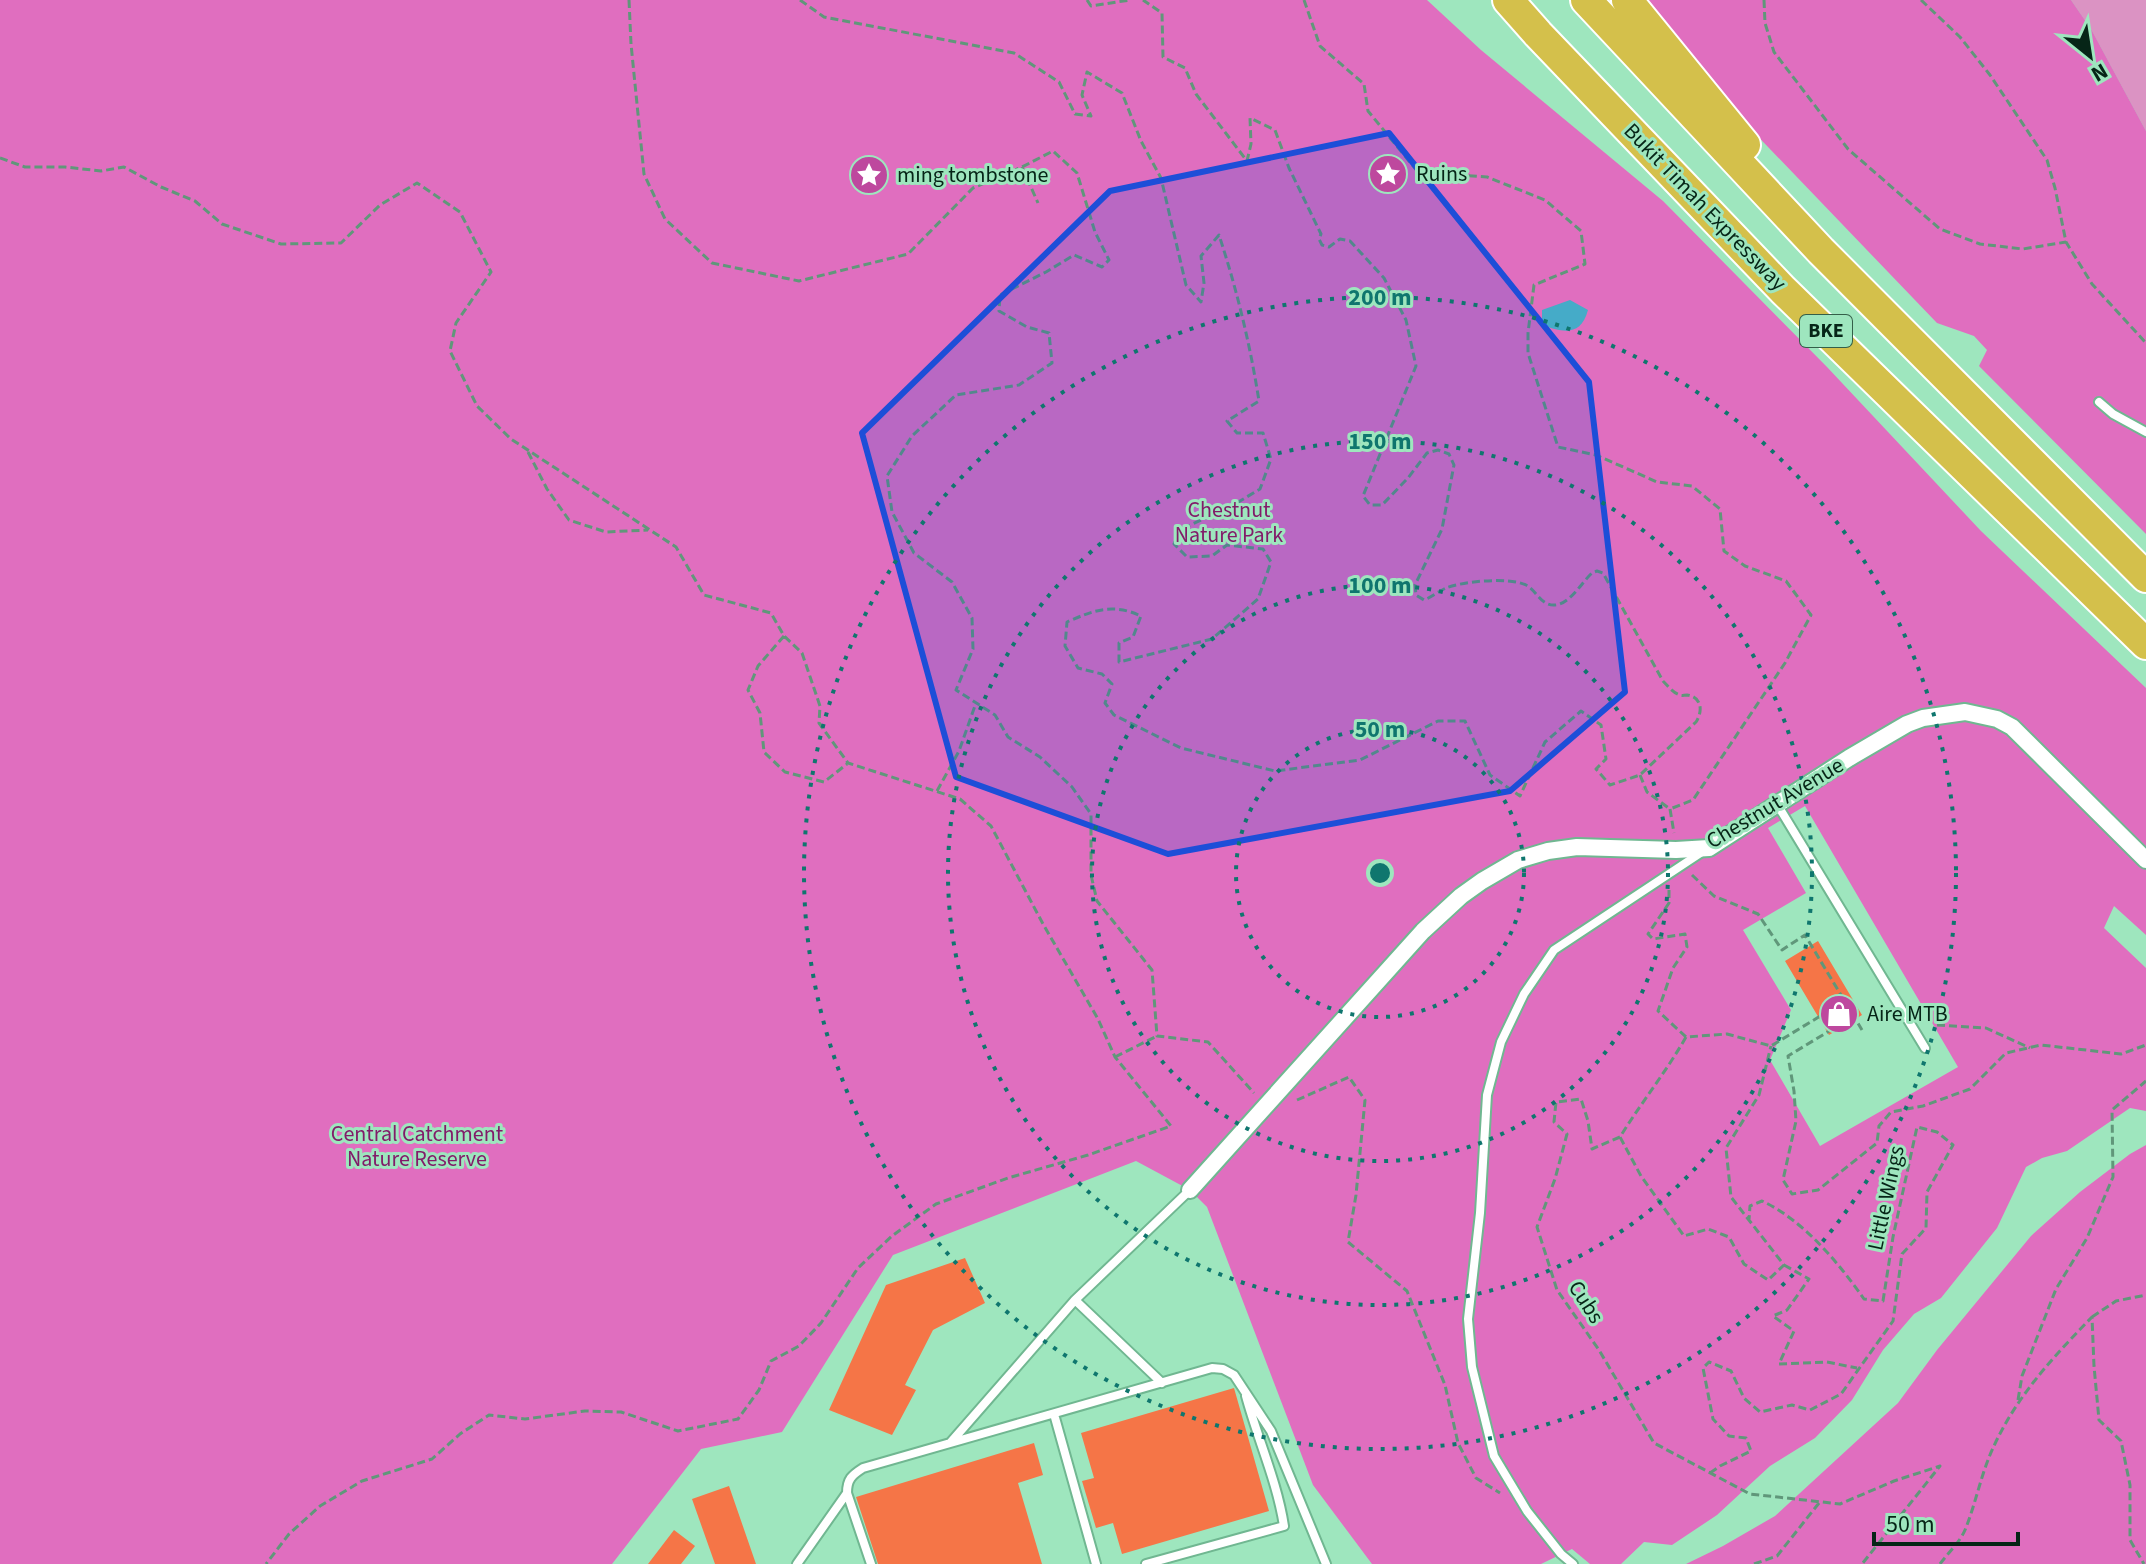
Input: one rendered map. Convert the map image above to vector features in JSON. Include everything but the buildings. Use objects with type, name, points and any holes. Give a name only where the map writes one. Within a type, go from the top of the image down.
[{"type":"highway","points":[[1487,0],[1538,34]]},
{"type":"highway","name":"Bukit Timah Expressway","points":[[1508,0],[1783,290],[2146,644]]},
{"type":"highway","name":"BKE","points":[[1586,0],[1821,251],[2146,577]]},
{"type":"highway","points":[[1627,0],[1736,132],[1821,251]]},
{"type":"highway","points":[[2122,620],[2146,659]]},
{"type":"street","name":"Chestnut Avenue","points":[[1190,1190],[1423,931],[1482,881],[1518,860],[1548,851],[1577,847],[1679,858],[1709,848],[1849,758],[1923,718],[1965,712],[1997,719],[2025,738],[2146,860]]},
{"type":"lane","points":[[2099,402],[2113,414],[2146,432]]},
{"type":"lane","points":[[1777,804],[1925,1048]]},
{"type":"lane","points":[[1573,1564],[1561,1554],[1527,1511],[1494,1456],[1472,1367],[1468,1319],[1480,1213],[1487,1095],[1501,1042],[1524,994],[1554,950],[1669,874],[1679,858]]},
{"type":"lane","points":[[949,1444],[1075,1300],[1190,1190]]},
{"type":"lane","points":[[1075,1300],[1162,1383]]},
{"type":"lane","points":[[871,1564],[847,1493],[847,1483],[852,1474],[863,1468],[1212,1368],[1234,1375],[1271,1431],[1326,1564]]},
{"type":"lane","points":[[1146,1564],[1284,1526],[1277,1490],[1243,1387]]},
{"type":"lane","points":[[1054,1414],[1096,1564]]},
{"type":"lane","points":[[797,1564],[847,1493]]},
{"type":"path","points":[[629,0],[644,174],[665,219],[712,263],[799,281],[908,254],[973,188],[1053,151],[1077,173],[1095,232],[1109,260],[1102,267],[1074,255],[1000,295],[999,311],[1027,327],[1049,333],[1052,363],[1019,385],[956,395],[912,436],[887,476],[892,512],[914,553],[952,582],[972,618],[973,649],[956,690],[995,715],[1008,737],[1040,757],[1072,787],[1091,814],[1091,875],[1097,901],[1152,970],[1157,1036]]},
{"type":"path","points":[[800,0],[824,17],[1014,53],[1059,82],[1075,114],[1091,116],[1082,95],[1087,72],[1122,93],[1141,141],[1161,178],[1186,285],[1201,302],[1204,283],[1201,256],[1219,235],[1248,334],[1259,401],[1227,421],[1237,433],[1263,433],[1271,459],[1260,489],[1230,507],[1179,530],[1174,544],[1187,557],[1212,556],[1227,545],[1263,549],[1271,562],[1258,599],[1212,639],[1119,662],[1119,643],[1133,637],[1141,616],[1127,610],[1095,610],[1067,622],[1065,646],[1078,668],[1102,674],[1112,684],[1105,703],[1114,715],[1181,748],[1275,771],[1360,760],[1438,721],[1465,721],[1490,775],[1520,796],[1545,742],[1581,711],[1601,725],[1606,759],[1596,769],[1610,785],[1640,775],[1696,722],[1701,707],[1695,698],[1681,696],[1663,681],[1603,573],[1592,573],[1557,605],[1547,604],[1533,589],[1513,581],[1465,583],[1445,588],[1424,600],[1416,595],[1415,585],[1442,529],[1453,470],[1452,459],[1444,451],[1427,453],[1382,505],[1370,505],[1363,496],[1416,366],[1406,320],[1384,278],[1350,241],[1340,239],[1329,247],[1322,245],[1319,239],[1321,234],[1289,168],[1275,130],[1250,118],[1251,144],[1247,161],[1196,94],[1185,68],[1163,57],[1162,13],[1143,0]]},
{"type":"path","points":[[1087,0],[1091,6],[1130,0]]},
{"type":"path","points":[[1304,0],[1320,46],[1364,84],[1368,111],[1418,172],[1487,177],[1545,200],[1581,231],[1585,264],[1534,285],[1528,333],[1528,353],[1558,447],[1596,455],[1657,482],[1692,486],[1720,509],[1724,551],[1745,566],[1786,581],[1811,615],[1785,663],[1693,800],[1670,809]]},
{"type":"path","points":[[1764,0],[1765,23],[1774,52],[1848,149],[1940,229],[1980,244],[2009,248],[2023,249],[2066,242]]},
{"type":"path","points":[[1921,0],[1960,37],[1990,75],[2047,160],[2066,242],[2092,284],[2146,343]]},
{"type":"path","points":[[0,158],[25,167],[101,171],[124,167],[195,201],[222,224],[281,244],[341,243],[380,205],[417,183],[460,212],[491,272],[456,323],[450,351],[477,406],[511,439],[676,547],[704,595],[771,613],[784,636],[802,653],[820,706],[819,723],[848,763],[960,799],[991,826],[1098,1019],[1115,1057],[1171,1126],[936,1204],[892,1236],[858,1268],[821,1323],[799,1346],[771,1361],[759,1390],[738,1419],[678,1431],[621,1412],[585,1411],[525,1419],[489,1415],[460,1434],[432,1459],[362,1481],[320,1506],[289,1534],[266,1564]]},
{"type":"path","points":[[1022,167],[1038,203]]},
{"type":"path","points":[[526,449],[547,489],[569,520],[606,532],[649,529]]},
{"type":"path","points":[[784,636],[758,666],[748,690],[760,713],[764,752],[785,772],[824,782],[848,763]]},
{"type":"path","points":[[936,792],[959,751],[976,703]]},
{"type":"path","points":[[1640,775],[1647,792],[1670,809],[1679,858],[1714,896],[1758,914],[1782,950],[1805,935],[1862,1030]]},
{"type":"path","points":[[1669,874],[1669,903],[1648,934],[1653,939],[1685,934],[1687,947],[1673,968],[1658,1011],[1686,1037],[1727,1034],[1771,1046]]},
{"type":"path","points":[[1845,1001],[1771,1046],[1759,1095],[1726,1148],[1731,1197],[1784,1265],[1809,1279],[1787,1310],[1773,1316],[1794,1331],[1779,1364],[1827,1362],[1858,1368]]},
{"type":"path","points":[[1854,1016],[1788,1056],[1796,1121],[1783,1180],[1792,1194],[1818,1190],[1877,1143],[1879,1126],[1891,1112],[1923,1106],[1970,1089],[2006,1053],[2041,1045],[2121,1054],[2146,1045]]},
{"type":"path","points":[[1937,1025],[1986,1028],[2030,1048]]},
{"type":"path","points":[[1115,1057],[1157,1036],[1208,1042],[1267,1107]]},
{"type":"path","points":[[1686,1037],[1620,1137],[1641,1176],[1684,1236],[1708,1229],[1729,1237],[1744,1264],[1768,1280],[1784,1265]]},
{"type":"path","points":[[1278,1094],[1288,1104],[1349,1077],[1365,1100],[1348,1242],[1407,1291],[1445,1385],[1458,1443],[1476,1478],[1527,1511]]},
{"type":"path","points":[[2018,1401],[2022,1376],[2056,1289],[2087,1238],[2113,1177],[2112,1110],[2146,1081]]},
{"type":"path","name":"Cubs","points":[[1620,1137],[1592,1149],[1581,1099],[1556,1102],[1554,1122],[1567,1134],[1537,1227],[1557,1290],[1599,1350],[1654,1443],[1750,1494],[1840,1504],[1940,1466],[1862,1564]]},
{"type":"path","name":"Little Wings","points":[[1710,1473],[1751,1451],[1746,1438],[1729,1436],[1713,1419],[1703,1368],[1709,1362],[1731,1371],[1744,1398],[1760,1412],[1792,1405],[1810,1410],[1841,1394],[1893,1321],[1902,1254],[1926,1228],[1927,1192],[1953,1145],[1937,1132],[1917,1127],[1893,1237],[1883,1301],[1864,1299],[1840,1266],[1782,1210],[1762,1201],[1750,1206],[1749,1220]]},
{"type":"path","points":[[1940,1564],[1964,1533],[1994,1445],[2018,1401],[2049,1362],[2092,1317],[2116,1301],[2146,1295]]},
{"type":"path","points":[[2092,1317],[2099,1420],[2121,1441],[2130,1485],[2130,1540],[2144,1564]]},
{"type":"path","points":[[1754,1564],[1777,1556],[1820,1502]]},
{"type":"highlighted area","points":[[1389,133],[1589,382],[1625,692],[1510,791],[1168,854],[956,777],[862,433],[1110,191]]},
{"type":"shaded area","points":[[2071,0],[2146,0],[2146,131],[2091,29]]},
{"type":"green space","points":[[0,0],[1427,0],[1481,50],[1663,201],[1827,367],[1981,531],[2146,688],[2146,935],[2114,906],[2104,928],[2146,968],[2146,1111],[2130,1108],[2067,1151],[2042,1158],[2026,1167],[1997,1228],[1941,1298],[1914,1314],[1883,1350],[1852,1400],[1815,1438],[1770,1466],[1717,1515],[1672,1545],[1644,1542],[1621,1564],[1590,1564],[1572,1549],[1541,1564],[1372,1564],[1313,1485],[1207,1207],[1190,1190],[1136,1161],[893,1255],[782,1432],[701,1449],[612,1564],[0,1564]],"holes":[[[1805,806],[1958,1067],[1820,1146],[1770,1060],[1791,1010],[1743,930],[1806,893],[1768,828]]]},
{"type":"green space","points":[[1643,0],[2071,0],[2091,29],[2146,131],[2146,534],[1979,366],[1987,350],[1974,336],[1937,323],[1746,124]]},
{"type":"green space","points":[[2146,1145],[2146,1564],[1686,1564],[1775,1516],[1898,1403],[1937,1350],[2031,1236],[2080,1192]]},
{"type":"water","points":[[1570,300],[1588,310],[1581,324],[1564,331],[1542,325],[1542,310]]},
{"type":"place","name":"Ruins","points":[[1388,174]]},
{"type":"place","name":"ming tombstone","points":[[869,175]]},
{"type":"place","name":"Aire MTB","points":[[1839,1014]]},
{"type":"park label","name":"Chestnut Nature Park","points":[[1229,522]]},
{"type":"park label","name":"Central Catchment Nature Reserve","points":[[417,1146]]}]
